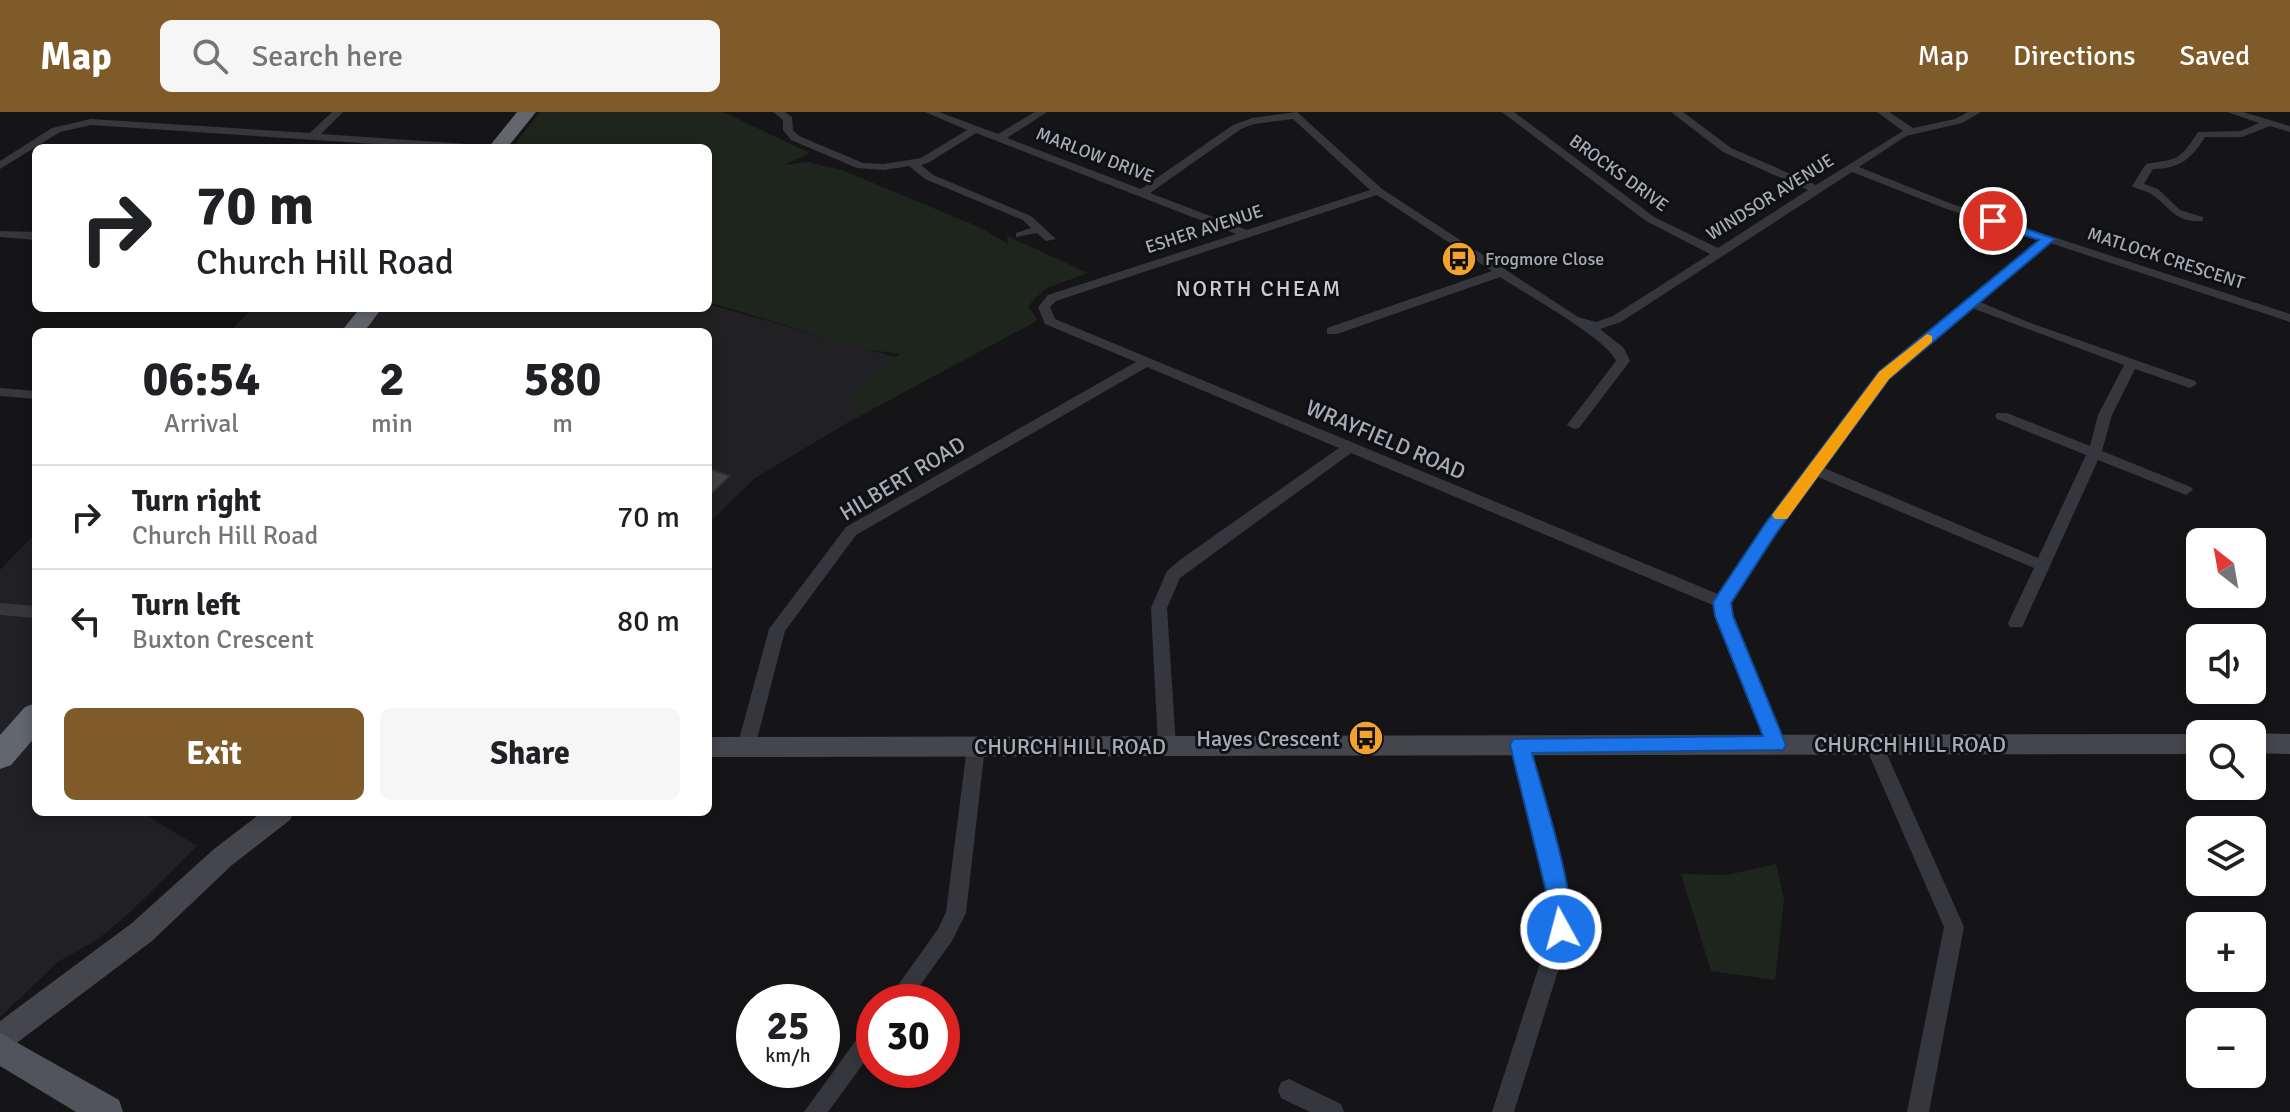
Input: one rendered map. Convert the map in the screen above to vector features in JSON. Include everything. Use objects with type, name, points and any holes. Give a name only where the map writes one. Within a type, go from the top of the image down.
[{"type":"highway","points":[[500,144],[527,112]]},
{"type":"highway","points":[[355,328],[368,312]]},
{"type":"highway","points":[[0,756],[32,720]]},
{"type":"main road","points":[[0,1048],[107,1112]]},
{"type":"street","points":[[313,136],[338,112]]},
{"type":"street","points":[[778,112],[788,119],[788,130],[795,138],[869,167],[913,164],[941,152],[975,129]]},
{"type":"street","name":"MARLOW DRIVE","points":[[930,112],[1247,234]]},
{"type":"street","points":[[999,138],[1042,112]]},
{"type":"street","name":"BROCKS DRIVE","points":[[1507,112],[1650,219],[1716,252]]},
{"type":"street","points":[[1676,112],[1727,150],[1815,189]]},
{"type":"street","points":[[1882,112],[1910,131]]},
{"type":"street","name":"WINDSOR AVENUE","points":[[1590,327],[1617,319],[1716,252],[1910,131],[1958,121],[1976,112]]},
{"type":"street","points":[[2232,112],[2290,129]]},
{"type":"street","points":[[1143,193],[1237,127],[1252,121],[1293,114],[1378,191],[1574,320],[1590,327],[1619,351],[1623,361],[1574,425]]},
{"type":"street","points":[[37,144],[67,126],[105,122],[426,144]]},
{"type":"street","points":[[2199,219],[2176,212],[2154,191],[2138,186],[2150,166],[2164,166],[2187,157],[2202,134],[2242,134],[2266,124]]},
{"type":"street","points":[[0,166],[32,147]]},
{"type":"street","points":[[913,164],[929,177],[1027,218],[1050,239]]},
{"type":"street","name":"MATLOCK CRESCENT","points":[[1850,167],[1948,206],[2290,318]]},
{"type":"street","name":"ESHER AVENUE","points":[[1044,307],[1052,298],[1378,191]]},
{"type":"street","points":[[1020,235],[1039,229]]},
{"type":"street","points":[[0,234],[32,236]]},
{"type":"street","points":[[1776,745],[1734,643],[1722,602],[1771,528],[1884,375],[2048,239]]},
{"type":"street","points":[[1332,331],[1502,272]]},
{"type":"street","points":[[1971,303],[2190,384]]},
{"type":"street","name":"WRAYFIELD ROAD","points":[[1044,307],[1049,321],[1722,602]]},
{"type":"street","name":"HILBERT ROAD","points":[[746,747],[777,629],[786,613],[851,531],[1145,362]]},
{"type":"street","points":[[2016,623],[2095,452],[2105,415],[2131,364]]},
{"type":"street","points":[[0,392],[32,395]]},
{"type":"street","points":[[2002,416],[2186,490]]},
{"type":"street","points":[[1167,746],[1159,608],[1173,575],[1340,456],[1348,447]]},
{"type":"street","points":[[1815,470],[2043,566]]},
{"type":"street","points":[[0,609],[32,612]]},
{"type":"street","points":[[1873,743],[1954,927],[1918,1112]]},
{"type":"street","points":[[2266,743],[2290,744]]},
{"type":"street","name":"CHURCH HILL ROAD","points":[[712,747],[2186,744]]},
{"type":"street","points":[[1503,1112],[1561,929],[1560,903],[1520,745]]},
{"type":"street","points":[[909,984],[945,935],[956,913],[976,747]]},
{"type":"street","points":[[0,1038],[142,932],[223,857],[276,816]]},
{"type":"street","points":[[815,1112],[856,1056]]},
{"type":"street","points":[[1289,1090],[1333,1112]]},
{"type":"shaded area","points":[[540,112],[723,112],[810,153],[784,165],[808,162],[842,170],[981,228],[1008,244],[1007,236],[1088,273],[1045,289],[1028,306],[1037,319],[1035,322],[856,418],[852,398],[899,354],[864,349],[712,303],[712,144],[515,144]]},
{"type":"shaded area","points":[[712,305],[895,357],[918,385],[879,404],[755,478],[712,520],[712,328],[234,328],[248,312],[712,312]]},
{"type":"shaded area","points":[[32,537],[32,816],[148,816],[197,846],[126,916],[98,939],[58,962],[0,1017],[0,570]]},
{"type":"shaded area","points":[[1776,864],[1784,899],[1775,980],[1711,971],[1681,874],[1727,875]]},
{"type":"building","points":[[712,469],[730,476],[712,493]]},
{"type":"slow traffic","points":[[1781,515],[1884,375],[1927,339]]},
{"type":"place","name":"Frogmore Close","points":[[1459,259]]},
{"type":"place","name":"Hayes Crescent","points":[[1366,738]]},
{"type":"district","name":"NORTH CHEAM","points":[[1259,288]]},
{"type":"route","points":[[1561,929],[1560,903],[1520,745],[1776,745],[1724,616],[1722,602],[1771,528],[1884,375],[2048,239],[1993,221]]}]
